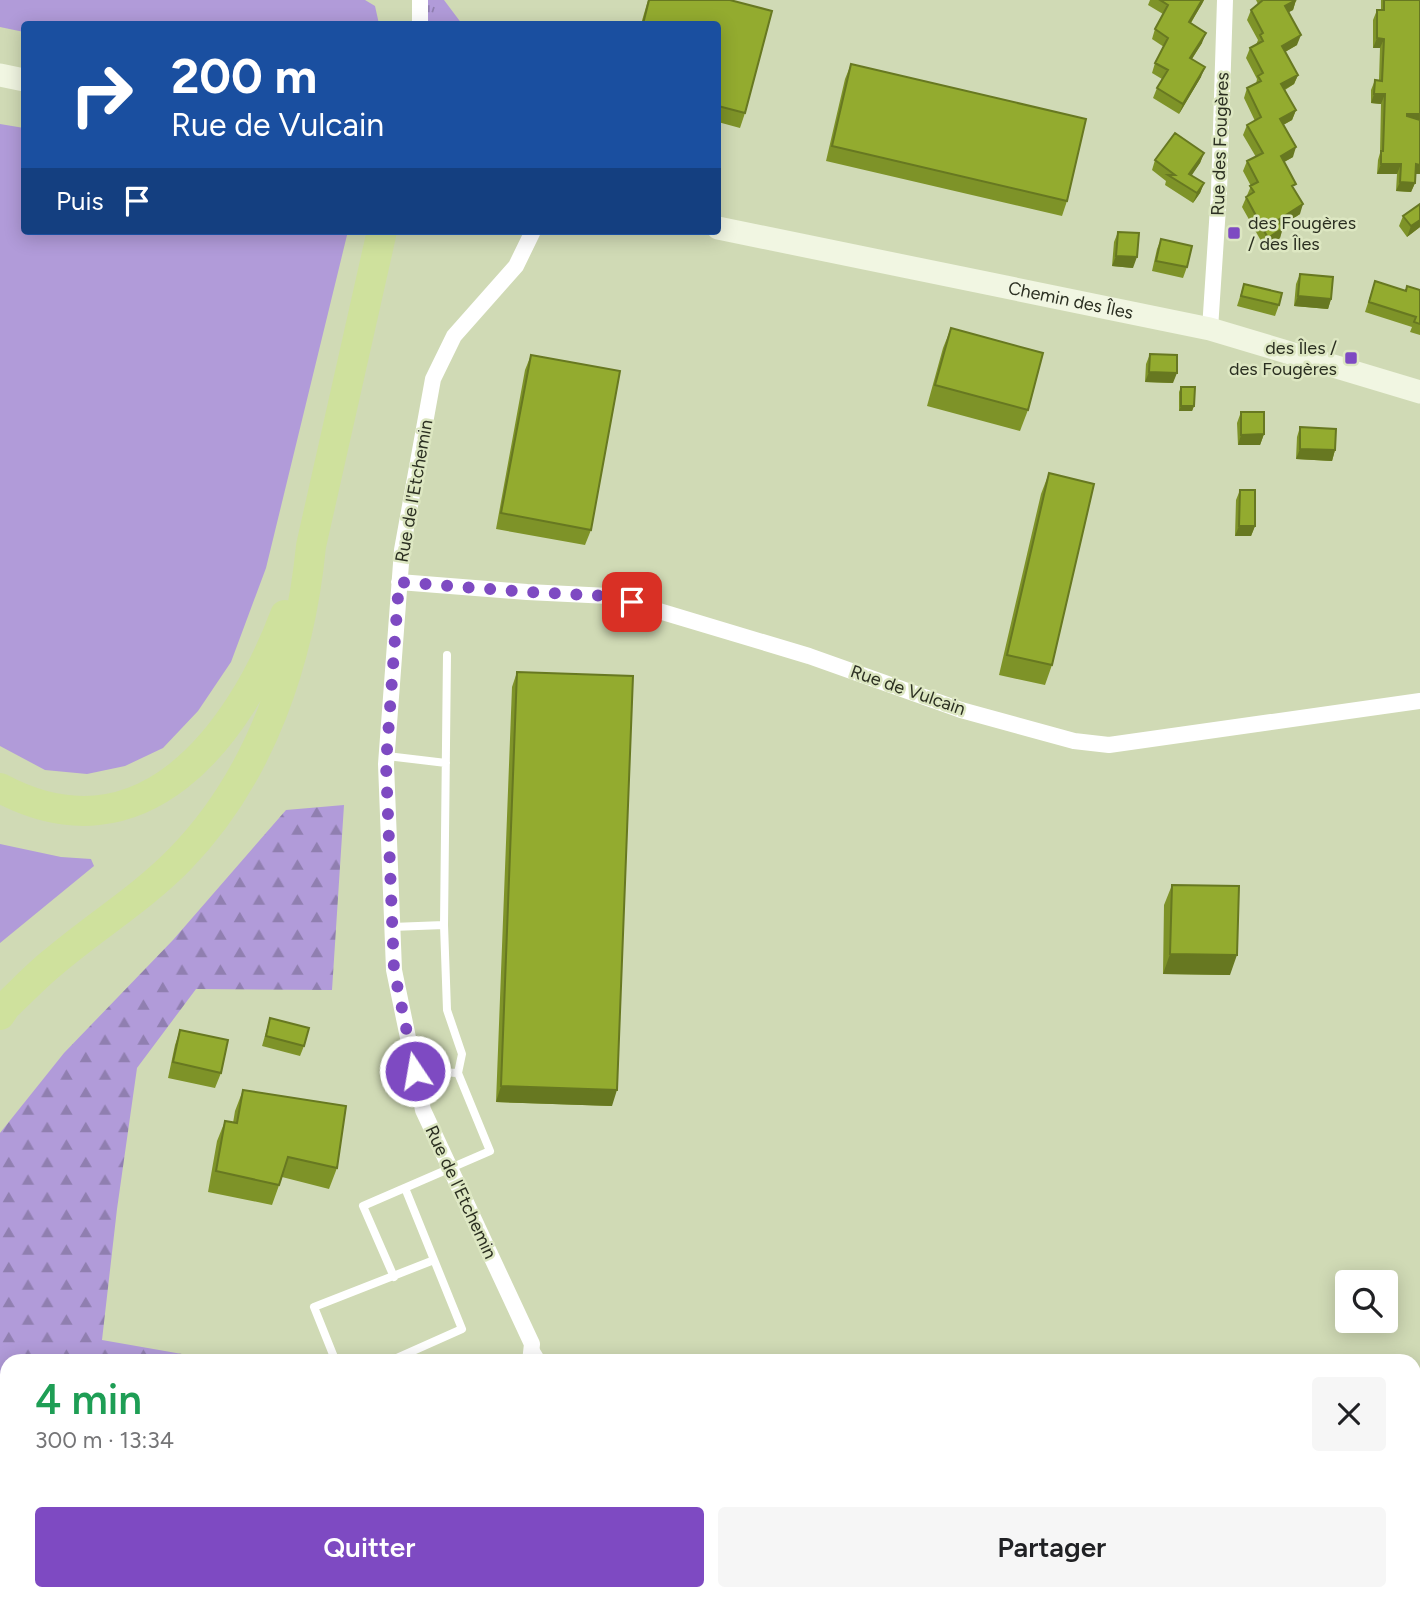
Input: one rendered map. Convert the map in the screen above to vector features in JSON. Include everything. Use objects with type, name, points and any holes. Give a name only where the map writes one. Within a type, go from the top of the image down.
[{"type":"highway","points":[[0,1015],[51,963],[180,859],[222,810],[259,745],[289,666],[306,595],[311,546],[381,235]]},
{"type":"highway","points":[[0,788],[25,802],[58,810],[96,812],[136,802],[173,781],[210,747],[244,702],[272,649],[311,546]]},
{"type":"street","points":[[420,0],[420,21]]},
{"type":"street","name":"Rue des Fougères","points":[[1210,329],[1219,192],[1225,0]]},
{"type":"street","points":[[0,75],[21,79]]},
{"type":"street","name":"Chemin des Îles","points":[[721,229],[1210,329],[1420,392]]},
{"type":"street","name":"Rue de l'Etchemin","points":[[531,235],[516,266],[454,336],[433,379],[401,550],[387,756],[394,970],[423,1110],[532,1344]]},
{"type":"street","name":"Rue de Vulcain","points":[[399,582],[609,596],[809,656],[961,710],[1086,742],[1109,745],[1420,701]]},
{"type":"street","points":[[531,1354],[532,1344]]},
{"type":"lane","points":[[394,1276],[363,1206],[490,1151],[458,1073],[462,1054],[447,1010],[444,925],[447,655]]},
{"type":"lane","points":[[387,756],[446,762]]},
{"type":"lane","points":[[392,927],[444,925]]},
{"type":"lane","points":[[415,1071],[458,1073]]},
{"type":"lane","points":[[405,1188],[462,1329],[406,1354]]},
{"type":"lane","points":[[333,1354],[314,1307],[434,1260]]},
{"type":"lane","name":"Rue de l'Etchemin","points":[[532,1344],[538,1354]]},
{"type":"green space","points":[[0,0],[365,0],[375,6],[378,21],[21,21],[21,31],[0,27]]},
{"type":"green space","points":[[420,0],[444,0],[460,21],[420,21]]},
{"type":"green space","points":[[0,124],[21,128],[21,235],[347,235],[266,568],[231,662],[198,711],[163,748],[125,766],[87,774],[45,770],[0,746]]},
{"type":"green space","points":[[344,805],[332,990],[196,989],[137,1068],[102,1340],[182,1354],[0,1354],[0,1133],[64,1053],[173,940],[286,810]]},
{"type":"green space","points":[[0,844],[61,857],[91,859],[94,866],[0,943]]},
{"type":"building","points":[[649,0],[730,0],[772,11],[745,113],[721,107],[721,21],[644,21]]},
{"type":"building","points":[[1160,0],[1202,0],[1189,22],[1206,33],[1190,58],[1205,67],[1183,104],[1157,88],[1168,70],[1155,63],[1168,38],[1155,29],[1168,5]]},
{"type":"building","points":[[1263,0],[1296,0],[1285,6],[1301,35],[1282,46],[1298,75],[1281,84],[1296,110],[1280,119],[1296,147],[1281,156],[1296,184],[1292,186],[1303,204],[1278,220],[1283,228],[1268,238],[1246,197],[1254,192],[1250,186],[1258,182],[1247,161],[1263,153],[1247,125],[1261,117],[1247,88],[1261,81],[1258,76],[1263,73],[1250,48],[1263,41],[1260,35],[1263,33],[1251,10]]},
{"type":"building","points":[[1384,0],[1420,0],[1420,114],[1407,114],[1420,120],[1420,165],[1416,164],[1415,183],[1400,182],[1401,164],[1381,164],[1385,94],[1374,94],[1375,80],[1382,81],[1384,39],[1377,38],[1377,10],[1384,10]]},
{"type":"building","points":[[851,64],[1086,119],[1067,201],[832,146]]},
{"type":"building","points":[[1175,133],[1204,153],[1189,174],[1204,183],[1197,193],[1168,175],[1175,175],[1155,160]]},
{"type":"building","points":[[1420,204],[1420,220],[1411,226],[1403,216]]},
{"type":"building","points":[[1118,232],[1139,233],[1137,257],[1116,256]]},
{"type":"building","points":[[1161,239],[1192,246],[1187,267],[1156,261]]},
{"type":"building","points":[[1300,274],[1333,277],[1331,299],[1298,296]]},
{"type":"building","points":[[1375,281],[1406,291],[1407,286],[1420,290],[1420,324],[1414,322],[1416,317],[1369,302]]},
{"type":"building","points":[[1244,284],[1282,293],[1279,305],[1241,296]]},
{"type":"building","points":[[951,328],[1043,353],[1028,410],[935,385]]},
{"type":"building","points":[[1150,354],[1177,355],[1177,373],[1149,372]]},
{"type":"building","points":[[531,355],[620,371],[591,530],[501,513]]},
{"type":"building","points":[[1181,387],[1195,387],[1194,406],[1181,406]]},
{"type":"building","points":[[1241,412],[1264,412],[1264,434],[1241,435]]},
{"type":"building","points":[[1300,427],[1336,429],[1335,450],[1300,449]]},
{"type":"building","points":[[1049,473],[1094,484],[1052,665],[1007,655]]},
{"type":"building","points":[[1240,490],[1255,490],[1255,526],[1239,526]]},
{"type":"building","points":[[517,672],[633,676],[617,1090],[501,1086]]},
{"type":"building","points":[[1172,885],[1239,886],[1237,955],[1170,954]]},
{"type":"building","points":[[270,1018],[309,1028],[304,1046],[266,1036]]},
{"type":"building","points":[[180,1030],[228,1040],[221,1073],[173,1062]]},
{"type":"building","points":[[243,1090],[346,1106],[337,1168],[288,1157],[279,1185],[216,1171],[225,1121],[237,1123]]},
{"type":"place","name":"des Fougères / des Îles","points":[[1234,233]]},
{"type":"place","name":"des Îles / des Fougères","points":[[1351,358]]},
{"type":"route","points":[[415,1071],[394,970],[386,764],[399,582],[609,596],[632,602]]}]
